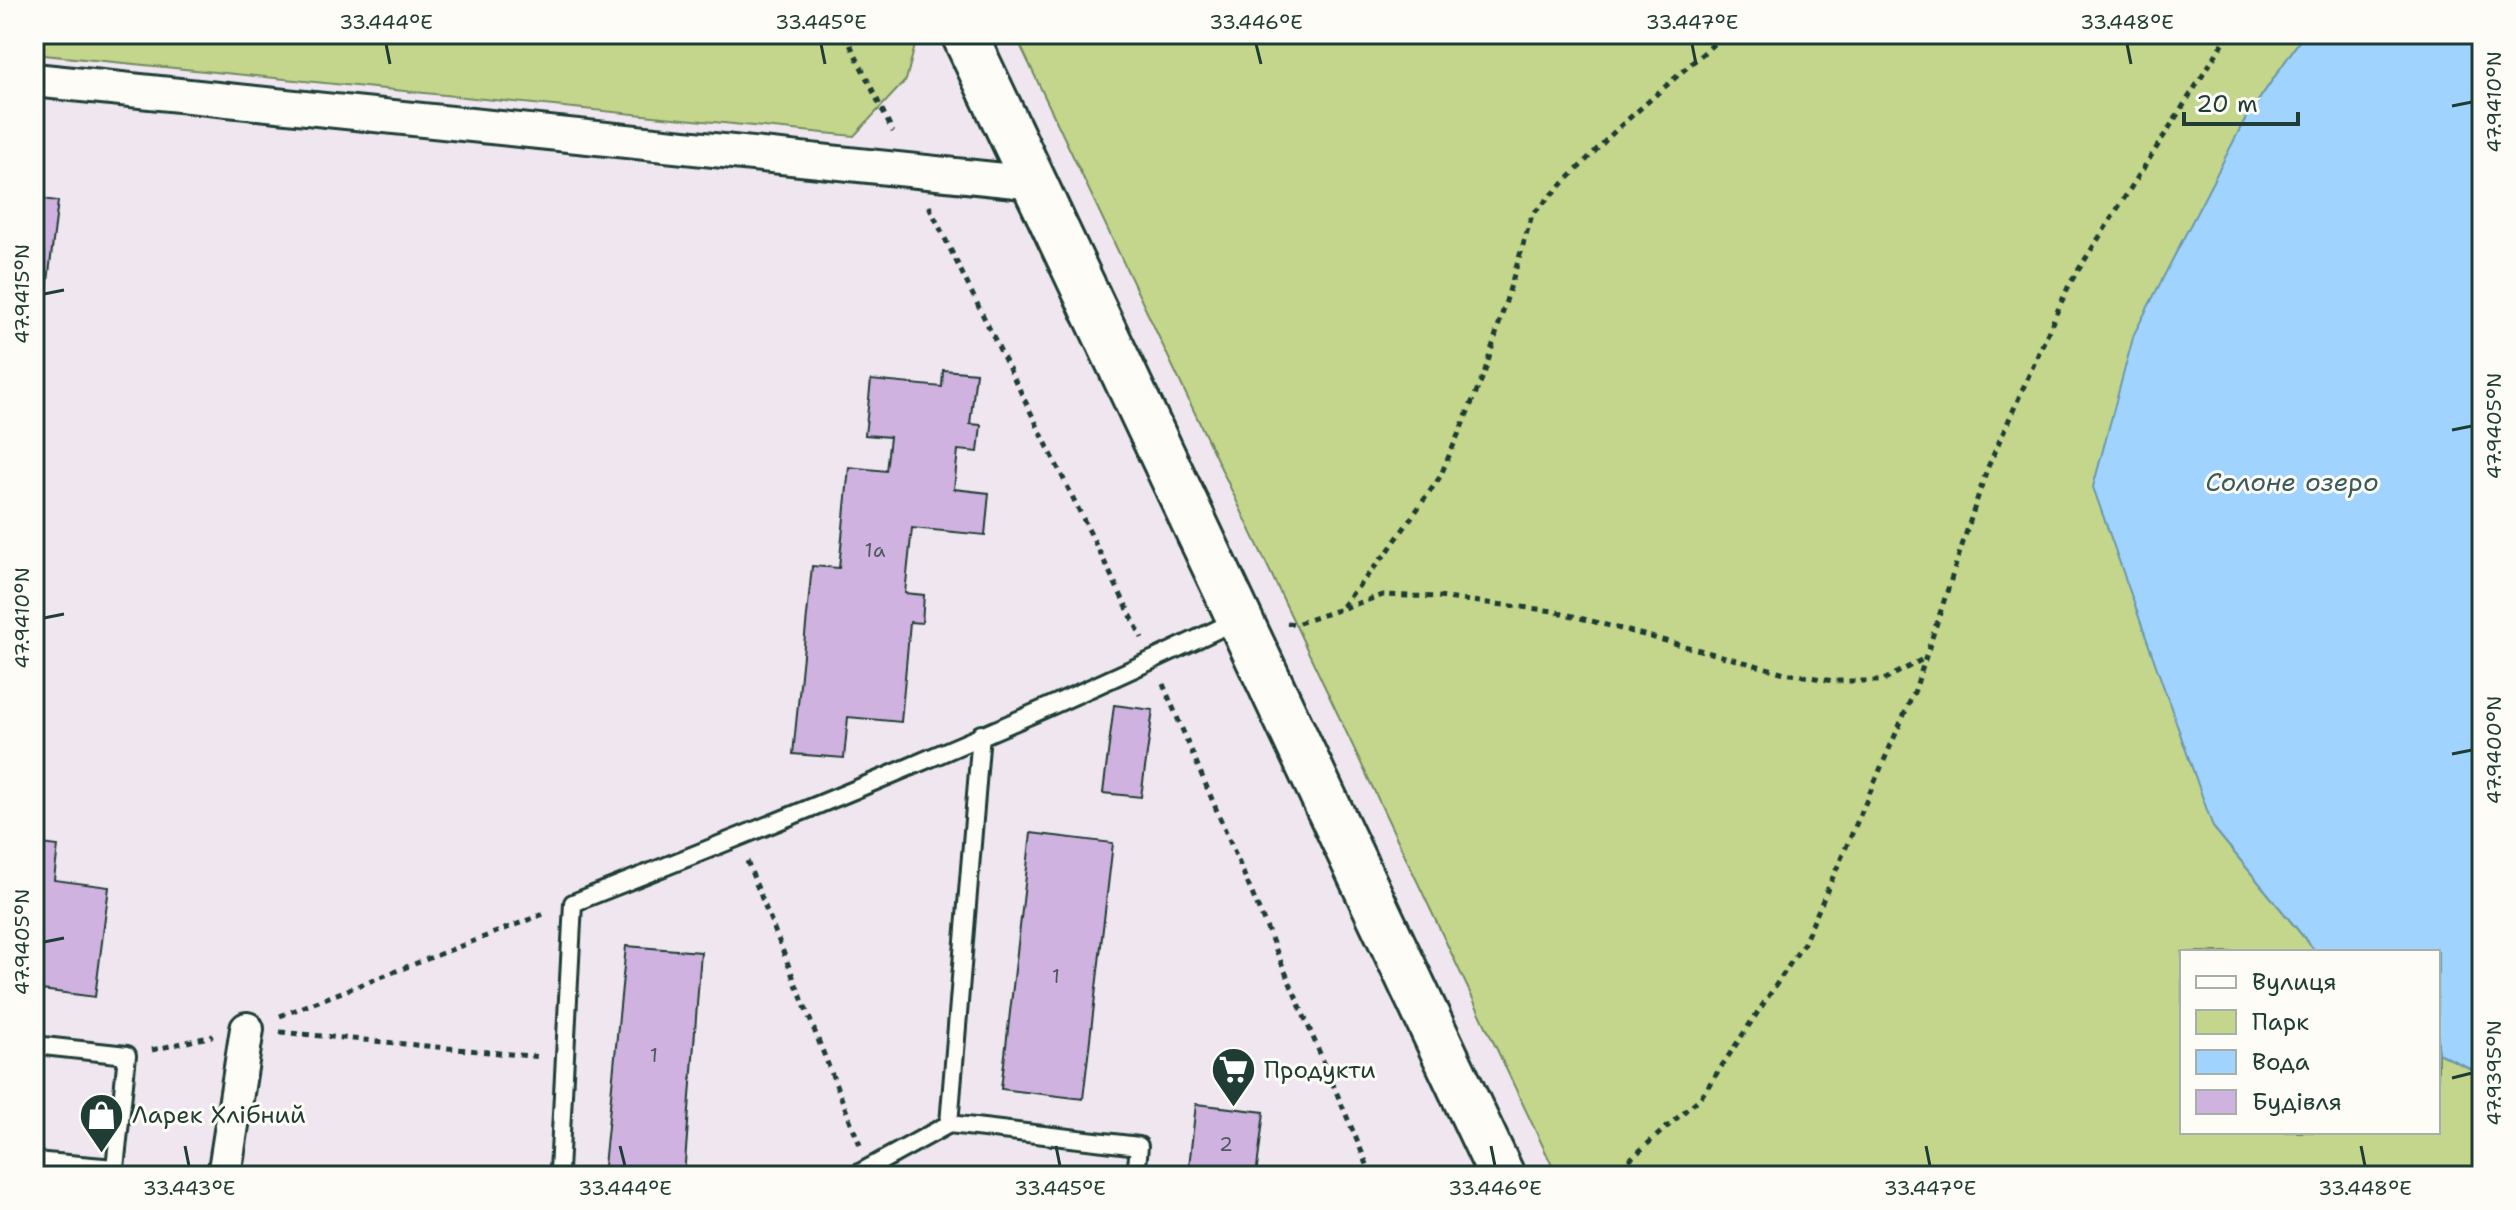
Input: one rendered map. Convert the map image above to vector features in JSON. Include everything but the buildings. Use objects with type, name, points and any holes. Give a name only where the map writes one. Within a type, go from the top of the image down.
[{"type":"street","points":[[964,34],[1237,620],[1502,1176]]},
{"type":"street","points":[[34,80],[1034,183]]},
{"type":"street","points":[[224,1176],[247,1029]]},
{"type":"lane","points":[[554,1176],[559,1171],[567,1060],[573,903],[738,838],[1153,660],[1237,620]]},
{"type":"lane","points":[[949,1124],[981,734]]},
{"type":"lane","points":[[34,1045],[127,1055],[115,1168],[34,1161]]},
{"type":"lane","points":[[861,1172],[949,1124],[1139,1146],[1136,1176]]},
{"type":"path","points":[[845,34],[1153,660],[1372,1176]]},
{"type":"path","points":[[1341,607],[1388,551],[1440,477],[1484,374],[1532,215],[1617,129],[1725,34]]},
{"type":"path","points":[[1611,1176],[1701,1097],[1804,943],[1915,690],[1987,469],[2070,283],[2229,34]]},
{"type":"path","points":[[1237,620],[1296,624],[1383,595],[1438,597],[1554,611],[1785,673],[1834,681],[1882,681],[1926,657]]},
{"type":"path","points":[[738,838],[861,1172]]},
{"type":"path","points":[[127,1055],[247,1029],[573,903]]},
{"type":"path","points":[[247,1029],[567,1060]]},
{"type":"green space","points":[[34,34],[918,34],[906,80],[854,136],[34,54]]},
{"type":"green space","points":[[1015,34],[2304,34],[2243,123],[2213,827],[2314,950],[2180,950],[2180,1134],[2440,1134],[2440,1054],[2482,1074],[2482,1176],[1557,1176]]},
{"type":"water","name":"Солоне озеро","points":[[2304,34],[2482,34],[2482,1074],[2440,1054],[2440,950],[2314,950],[2213,827],[2093,487],[2134,334],[2243,123]]},
{"type":"place","name":"Продукти","points":[[1233,1109]]},
{"type":"place","name":"Ларек Хлібний","points":[[101,1154]]}]
